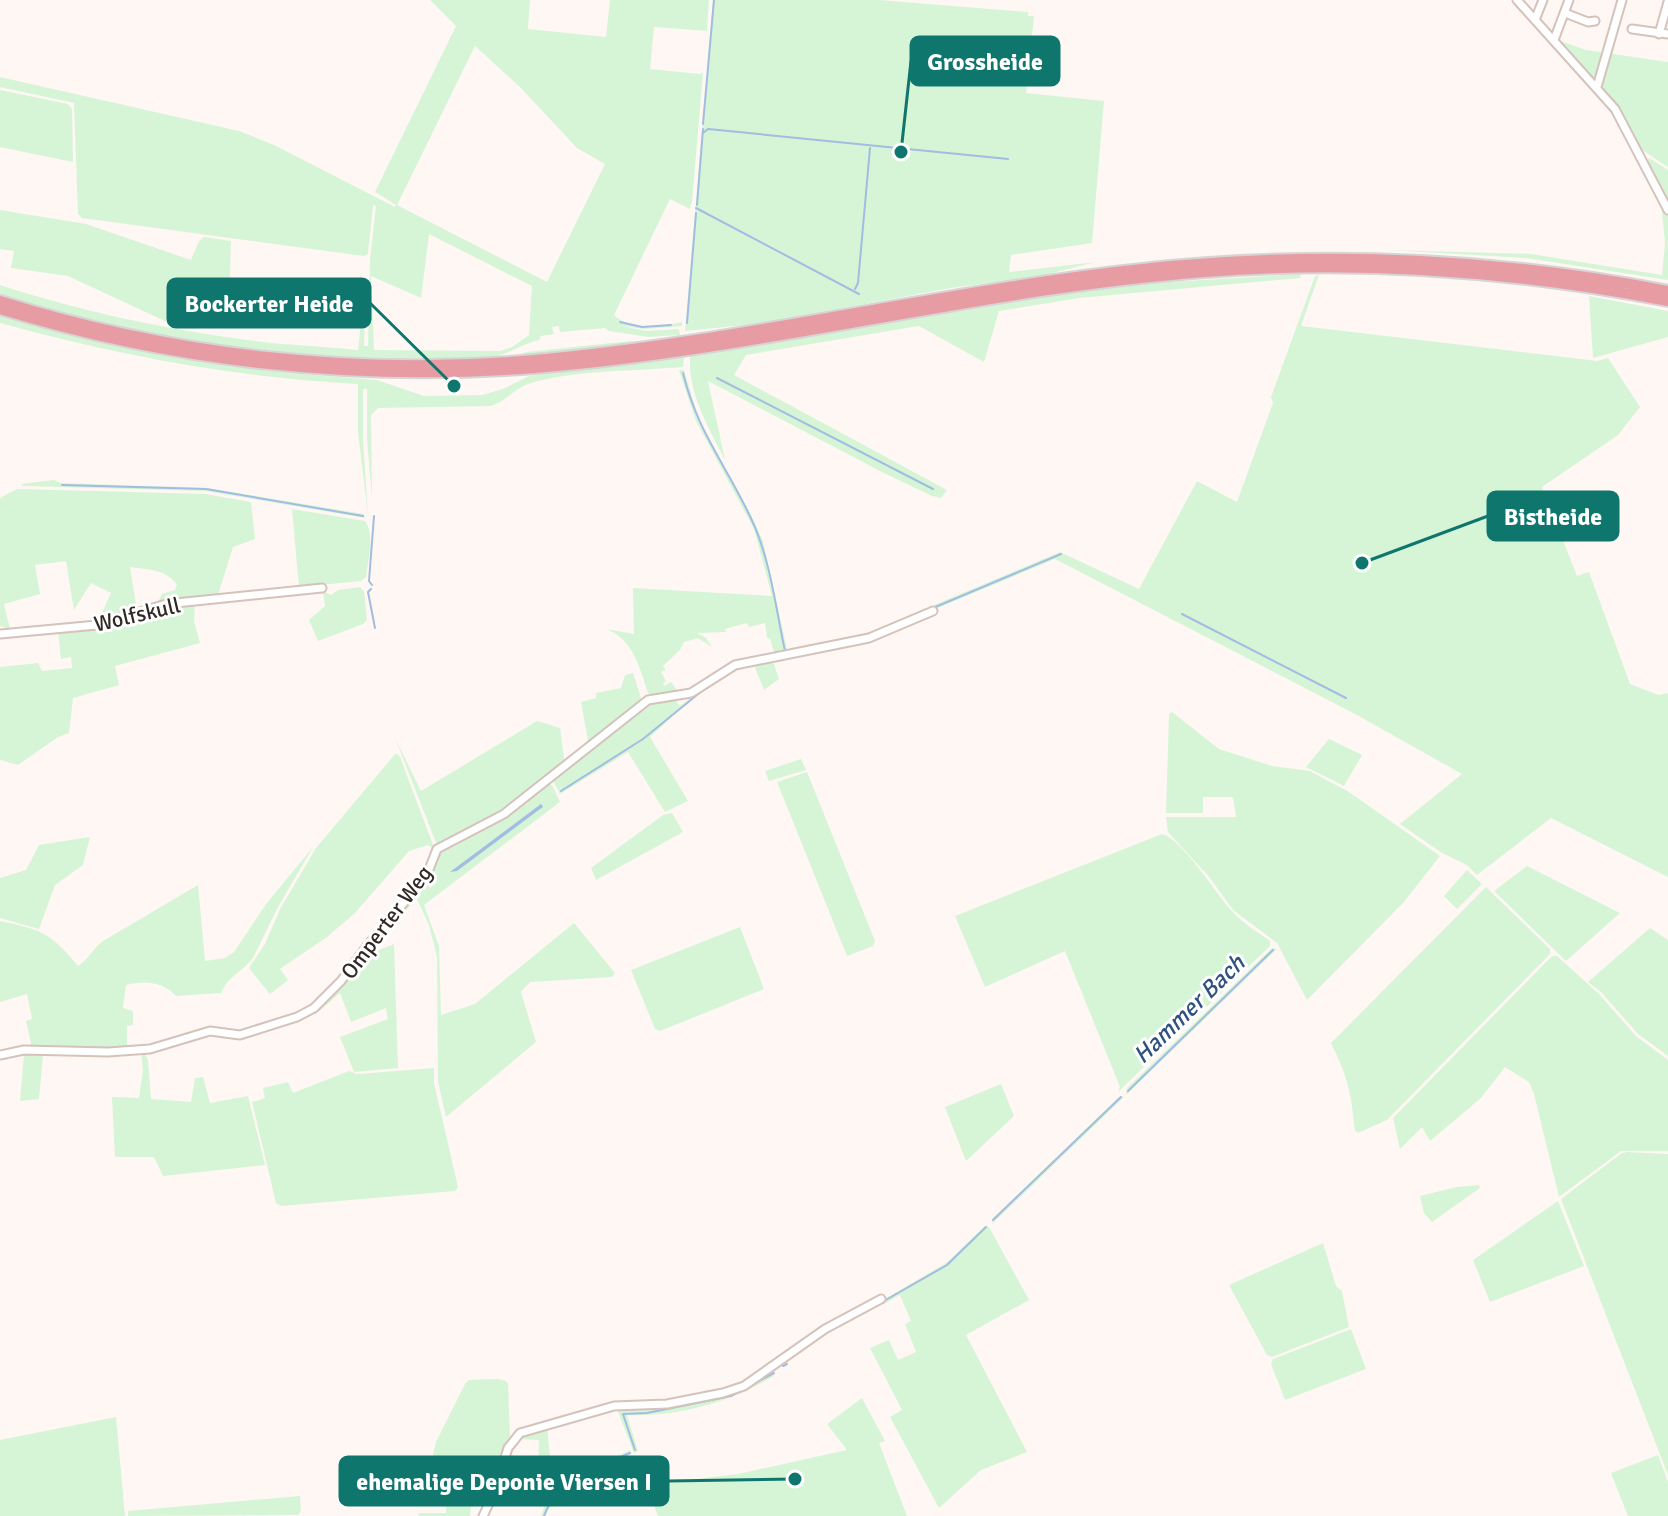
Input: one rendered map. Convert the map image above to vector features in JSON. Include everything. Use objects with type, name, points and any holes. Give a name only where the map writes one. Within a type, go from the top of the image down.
[{"type":"highway","points":[[0,301],[97,328],[202,348],[335,362],[432,364],[534,360],[651,346],[1007,288],[1175,266],[1342,259],[1467,264],[1584,277],[1667,295]]},
{"type":"highway","points":[[0,309],[96,336],[200,355],[285,366],[420,372],[512,369],[625,358],[1021,294],[1204,272],[1384,269],[1528,280],[1647,297],[1667,295]]},
{"type":"street","points":[[1517,0],[1615,109],[1668,210]]},
{"type":"street","points":[[1535,20],[1543,0]]},
{"type":"street","points":[[1554,40],[1569,0]]},
{"type":"street","points":[[1597,87],[1622,0]]},
{"type":"street","points":[[1632,29],[1664,34],[1668,2]]},
{"type":"street","points":[[1565,13],[1588,22],[1595,21]]},
{"type":"street","name":"Wolfskull","points":[[0,634],[97,625],[166,604],[322,588]]},
{"type":"street","name":"Omperter Weg","points":[[0,1055],[24,1050],[95,1052],[150,1049],[210,1031],[240,1035],[254,1032],[297,1017],[314,1008],[341,981],[426,877],[437,849],[504,814],[648,700],[691,693],[735,665],[869,638],[933,611]]},
{"type":"street","points":[[483,1516],[508,1448],[520,1433],[614,1406],[667,1404],[744,1386],[825,1329],[881,1299]]},
{"type":"green space","points":[[430,0],[530,0],[528,29],[606,37],[610,0],[709,0],[707,31],[654,27],[650,69],[703,72],[692,202],[690,209],[670,199],[614,315],[637,325],[682,322],[682,326],[644,329],[617,325],[646,331],[679,329],[680,335],[648,337],[605,328],[560,332],[559,326],[552,327],[554,334],[541,336],[539,340],[494,356],[457,359],[346,357],[246,348],[146,332],[0,294],[0,285],[91,311],[185,330],[261,342],[358,350],[366,278],[364,346],[368,346],[370,260],[376,206],[373,205],[368,254],[364,256],[82,218],[78,214],[74,103],[0,87],[0,77],[239,131],[274,145],[395,207],[375,192],[456,26]],"holes":[[[475,46],[520,87],[577,148],[605,164],[547,282],[397,205]],[[429,234],[532,286],[529,335],[500,351],[374,350],[371,276],[421,298]]]},
{"type":"green space","points":[[713,0],[879,0],[1028,12],[1028,16],[1034,16],[1026,93],[1104,101],[1092,243],[1011,255],[1009,272],[1096,262],[1041,276],[951,288],[757,324],[685,331]]},
{"type":"green space","points":[[1558,40],[1586,50],[1668,62],[1668,167],[1639,148],[1616,108]]},
{"type":"green space","points":[[0,90],[68,104],[72,109],[73,162],[0,147]]},
{"type":"green space","points":[[1649,158],[1668,170],[1668,204],[1646,162]]},
{"type":"green space","points":[[1661,201],[1668,216],[1668,280],[1526,258],[1387,250],[1531,254],[1662,275],[1665,243]]},
{"type":"green space","points":[[0,210],[86,224],[191,260],[204,237],[231,241],[229,308],[185,302],[180,328],[68,276],[11,268],[14,251],[0,249]]},
{"type":"green space","points":[[1300,274],[1301,278],[1079,298],[999,311],[984,362],[919,326],[746,355],[734,375],[947,490],[941,498],[882,472],[708,381],[725,460],[696,397],[690,357],[687,356],[1046,296],[1153,283]]},
{"type":"green space","points":[[1319,275],[1301,326],[1597,361],[1608,358],[1640,407],[1618,435],[1542,487],[1577,576],[1589,572],[1630,684],[1658,695],[1668,693],[1668,877],[1551,818],[1477,875],[1467,865],[1442,853],[1400,824],[1462,774],[1357,715],[1055,559],[868,637],[795,651],[791,648],[867,633],[1060,552],[1139,589],[1197,481],[1237,502],[1273,403],[1271,397],[1315,276]]},
{"type":"green space","points":[[1589,296],[1668,311],[1668,337],[1593,358]]},
{"type":"green space","points":[[0,315],[98,342],[171,357],[287,373],[377,380],[424,396],[482,395],[529,376],[684,356],[683,367],[545,379],[523,386],[491,406],[378,408],[371,415],[372,499],[367,389],[363,389],[368,515],[358,432],[358,384],[266,376],[133,355],[0,323]]},
{"type":"green space","points":[[631,341],[646,343],[509,359],[526,352]]},
{"type":"green space","points":[[679,370],[684,370],[699,420],[763,541],[787,649],[785,653],[775,655],[767,638],[765,623],[749,627],[747,623],[725,629],[726,632],[697,633],[706,638],[712,647],[698,638],[684,642],[663,666],[666,670],[661,672],[666,681],[664,686],[671,682],[679,693],[652,696],[629,647],[606,629],[634,634],[633,588],[772,596],[754,529],[696,421]]},
{"type":"green space","points":[[54,480],[61,483],[207,488],[364,514],[365,518],[206,491],[21,484]]},
{"type":"green space","points":[[17,489],[205,494],[251,502],[255,539],[233,547],[218,595],[157,604],[162,594],[175,590],[177,584],[161,572],[130,567],[137,611],[98,622],[111,593],[91,583],[74,610],[66,561],[35,565],[40,594],[4,604],[10,629],[0,626],[0,498]]},
{"type":"green space","points":[[292,509],[365,521],[370,540],[366,577],[361,581],[299,587]]},
{"type":"green space","points":[[360,587],[364,591],[367,620],[318,641],[309,620],[325,606],[323,591],[331,595],[338,590]]},
{"type":"green space","points":[[195,604],[194,621],[200,643],[115,666],[119,685],[73,698],[69,733],[58,737],[18,765],[0,760],[0,667],[38,663],[42,671],[72,668],[71,657],[61,659],[58,631],[98,629],[165,607]]},
{"type":"green space","points":[[769,661],[774,664],[779,679],[764,690],[754,665],[724,675],[698,693],[650,737],[688,801],[665,812],[628,752],[560,794],[554,783],[556,778],[645,706],[674,699],[680,706],[731,668]]},
{"type":"green space","points":[[633,673],[642,701],[609,731],[558,774],[522,800],[437,845],[395,738],[421,791],[537,721],[560,728],[565,765],[589,747],[581,702],[596,698],[596,693],[621,688],[625,675]]},
{"type":"green space","points":[[1172,712],[1219,749],[1272,766],[1310,771],[1349,792],[1440,856],[1403,903],[1307,1000],[1277,943],[1233,910],[1210,878],[1168,832],[1166,817],[1236,817],[1233,797],[1203,797],[1203,813],[1166,813],[1169,714]]},
{"type":"green space","points":[[1329,739],[1362,755],[1344,786],[1306,767]]},
{"type":"green space","points":[[396,753],[435,850],[428,845],[409,851],[355,913],[327,937],[280,969],[288,980],[270,994],[249,968],[316,848]]},
{"type":"green space","points":[[801,759],[806,770],[769,781],[765,771]]},
{"type":"green space","points":[[807,772],[875,941],[873,946],[847,956],[777,782]]},
{"type":"green space","points":[[548,784],[552,785],[560,802],[424,905],[439,946],[441,1015],[475,1004],[574,923],[615,973],[612,977],[530,982],[521,992],[536,1042],[446,1117],[438,1082],[437,957],[429,925],[414,893],[424,881],[430,888],[436,883],[430,875],[440,850],[506,816]]},
{"type":"green space","points":[[672,813],[683,832],[596,880],[591,868],[663,815]]},
{"type":"green space","points":[[1162,834],[1179,845],[1230,909],[1270,941],[1270,946],[1118,1092],[1120,1087],[1065,951],[985,987],[955,916]]},
{"type":"green space","points":[[90,837],[83,865],[55,885],[39,929],[0,918],[0,878],[26,870],[39,845]]},
{"type":"green space","points":[[313,847],[253,958],[221,993],[176,996],[153,983],[126,985],[123,1008],[133,1011],[133,1025],[127,1026],[127,1046],[148,1046],[108,1050],[32,1048],[26,1021],[32,1019],[27,994],[0,1002],[0,921],[45,934],[78,966],[103,941],[198,885],[205,961],[225,958],[234,952],[266,904]]},
{"type":"green space","points":[[1527,866],[1620,913],[1566,961],[1494,891]]},
{"type":"green space","points":[[1467,870],[1482,884],[1457,909],[1444,896]]},
{"type":"green space","points":[[1486,887],[1550,949],[1550,954],[1387,1120],[1358,1133],[1355,1131],[1345,1076],[1331,1043]]},
{"type":"green space","points":[[410,898],[414,901],[369,954],[394,944],[398,1068],[354,1072],[340,1037],[388,1019],[386,1008],[351,1022],[340,993],[315,1015],[312,1011]]},
{"type":"green space","points":[[740,927],[764,989],[660,1031],[655,1029],[631,970]]},
{"type":"green space","points":[[1650,928],[1668,940],[1668,1056],[1638,1034],[1601,992],[1588,982]]},
{"type":"green space","points":[[1272,948],[1277,949],[1126,1095],[1127,1088]]},
{"type":"green space","points":[[1552,956],[1557,956],[1599,994],[1636,1036],[1668,1060],[1668,1151],[1621,1151],[1559,1197],[1534,1094],[1529,1082],[1505,1067],[1481,1098],[1430,1141],[1422,1127],[1400,1149],[1393,1118]]},
{"type":"green space","points":[[141,1052],[148,1060],[151,1099],[191,1102],[195,1078],[203,1077],[210,1103],[248,1096],[265,1165],[163,1176],[154,1157],[115,1157],[112,1097],[139,1098],[143,1070]]},
{"type":"green space","points":[[24,1053],[68,1056],[43,1056],[39,1099],[20,1101]]},
{"type":"green space","points":[[434,1068],[434,1083],[458,1187],[455,1191],[281,1206],[276,1203],[252,1102],[265,1098],[263,1088],[288,1082],[293,1093],[349,1071],[358,1074]]},
{"type":"green space","points":[[1001,1084],[1014,1116],[966,1161],[945,1107]]},
{"type":"green space","points":[[1120,1096],[1124,1097],[992,1224],[993,1218]]},
{"type":"green space","points":[[1622,1153],[1668,1154],[1668,1475],[1561,1199]]},
{"type":"green space","points":[[1479,1185],[1480,1188],[1432,1222],[1424,1213],[1420,1196]]},
{"type":"green space","points":[[1558,1201],[1584,1266],[1490,1302],[1473,1260]]},
{"type":"green space","points":[[985,1226],[989,1227],[1029,1300],[966,1335],[1027,1452],[981,1470],[939,1508],[890,1417],[902,1410],[870,1348],[889,1340],[898,1360],[916,1352],[905,1324],[911,1321],[900,1295],[884,1304],[883,1300],[946,1263]]},
{"type":"green space","points":[[1323,1243],[1336,1286],[1342,1291],[1349,1327],[1272,1357],[1267,1355],[1229,1285]]},
{"type":"green space","points":[[1351,1329],[1366,1369],[1285,1400],[1271,1364],[1273,1359]]},
{"type":"green space","points":[[771,1373],[775,1375],[758,1385],[704,1406],[666,1413],[627,1415],[638,1451],[634,1453],[618,1412],[621,1409],[659,1408],[699,1401],[755,1382]]},
{"type":"green space","points":[[498,1379],[508,1384],[510,1436],[502,1458],[492,1456],[488,1470],[468,1474],[472,1497],[470,1516],[418,1516],[419,1513],[446,1513],[447,1477],[427,1479],[436,1442],[465,1384],[469,1380]]},
{"type":"green space","points":[[862,1398],[885,1441],[879,1443],[907,1516],[658,1516],[646,1485],[738,1474],[847,1450],[827,1424]]},
{"type":"green space","points":[[116,1417],[125,1516],[0,1516],[0,1440]]},
{"type":"green space","points":[[547,1427],[554,1496],[573,1477],[630,1450],[631,1454],[571,1485],[560,1494],[546,1516],[541,1516],[545,1505],[515,1497],[538,1469],[539,1440],[518,1439],[528,1431]]},
{"type":"green space","points":[[1658,1455],[1668,1482],[1668,1516],[1628,1516],[1611,1473]]},
{"type":"green space","points":[[300,1496],[301,1511],[298,1515],[128,1516],[128,1511]]},
{"type":"water","points":[[541,804],[543,807],[457,871],[450,872]]},
{"type":"waterway","points":[[703,124],[714,0]]},
{"type":"waterway","points":[[697,205],[703,129]]},
{"type":"waterway","points":[[703,133],[708,129],[1008,159]]},
{"type":"waterway","points":[[855,289],[870,148]]},
{"type":"waterway","points":[[696,208],[859,294]]},
{"type":"waterway","points":[[687,323],[696,213]]},
{"type":"waterway","points":[[620,322],[642,327],[671,325]]},
{"type":"waterway","points":[[683,373],[697,415],[760,540],[785,651]]},
{"type":"waterway","points":[[717,378],[933,489]]},
{"type":"waterway","points":[[62,485],[206,489],[363,516]]},
{"type":"waterway","points":[[372,585],[369,581],[374,516]]},
{"type":"waterway","points":[[933,608],[1061,554]]},
{"type":"waterway","points":[[371,589],[368,592],[375,628]]},
{"type":"waterway","points":[[1182,614],[1346,698]]},
{"type":"waterway","points":[[795,649],[824,643]]},
{"type":"waterway","points":[[561,791],[643,739],[703,690]]},
{"type":"waterway","name":"Hammer Bach","points":[[1128,1091],[1273,950]]},
{"type":"waterway","name":"Hammer Bach","points":[[993,1220],[1121,1097]]},
{"type":"waterway","name":"Hammer Bach","points":[[884,1301],[947,1265],[986,1227]]},
{"type":"waterway","name":"Hammer Bach","points":[[783,1366],[787,1364]]},
{"type":"waterway","name":"Hammer Bach","points":[[635,1450],[623,1414],[647,1413],[731,1396],[774,1373]]},
{"type":"waterway","name":"Hammer Bach","points":[[544,1516],[558,1493],[568,1484],[630,1453]]},
{"type":"place","name":"Grossheide","points":[[901,152]]},
{"type":"place","name":"Bockerter Heide","points":[[454,386]]},
{"type":"place","name":"Bistheide","points":[[1362,563]]},
{"type":"place","name":"ehemalige Deponie Viersen I","points":[[795,1479]]}]
